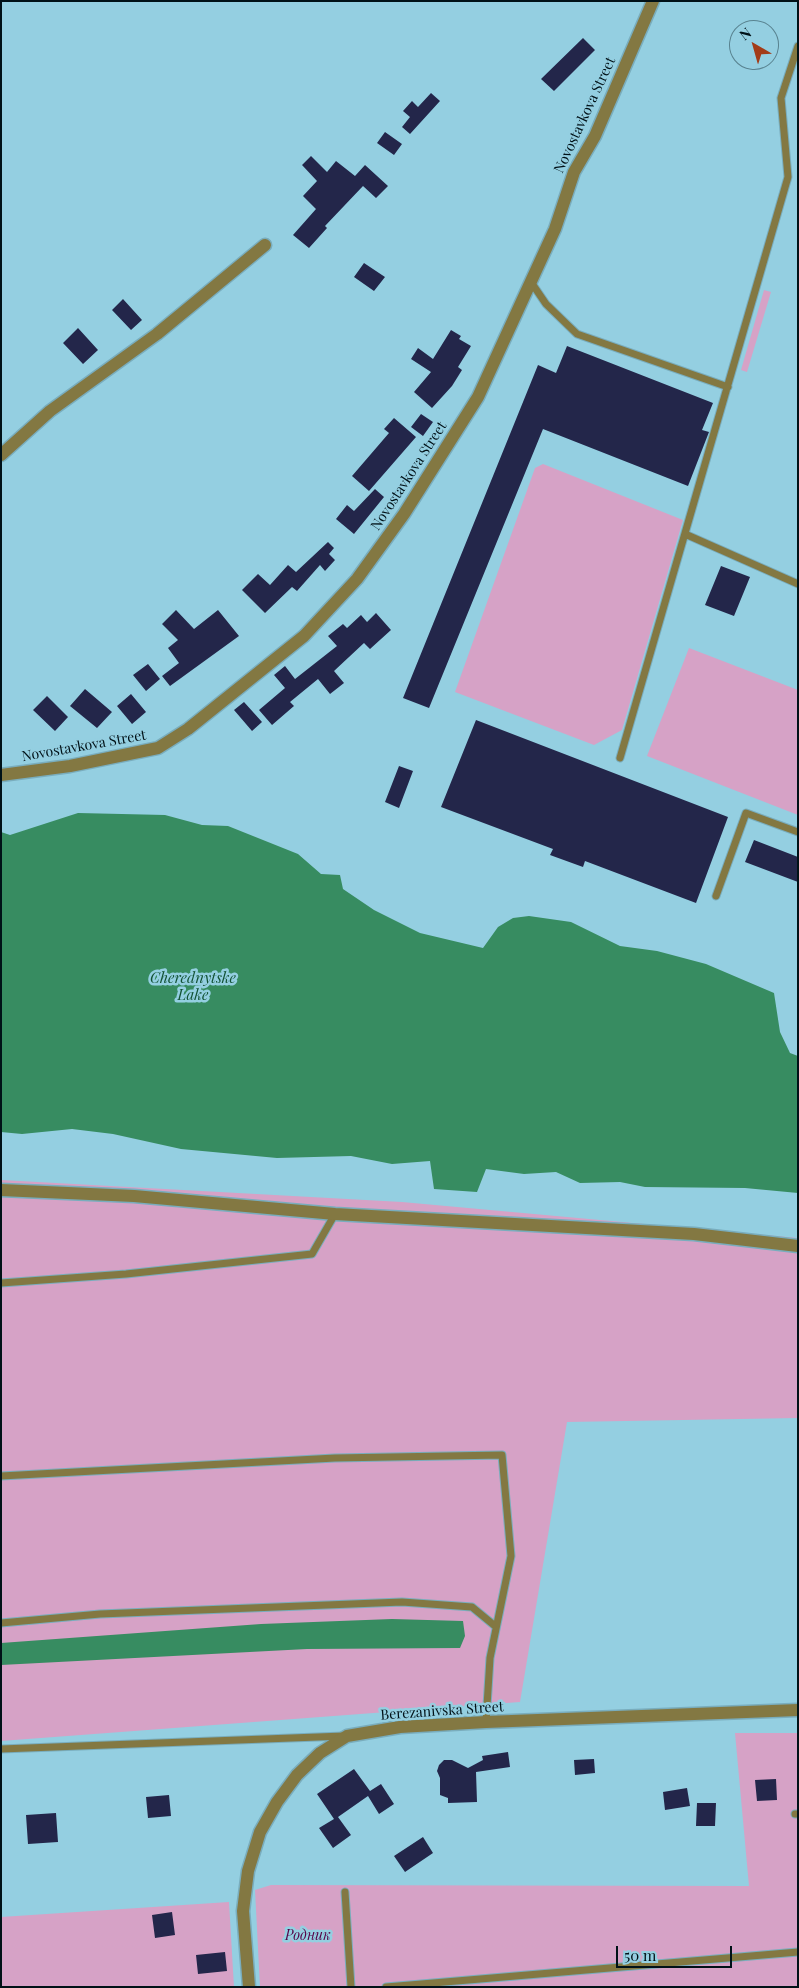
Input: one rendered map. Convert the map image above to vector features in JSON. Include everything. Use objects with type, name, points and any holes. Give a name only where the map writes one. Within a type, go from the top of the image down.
[{"type":"street","name":"Novostavkova Street","points":[[1,774],[70,766],[158,748],[195,724],[304,636],[358,579],[404,514],[478,397],[555,228],[574,172],[595,136],[649,3]]},
{"type":"street","points":[[1,455],[50,411],[157,334],[265,245]]},
{"type":"street","points":[[1,1190],[134,1196],[335,1214],[694,1234],[798,1246]]},
{"type":"street","name":"Berezanivska Street","points":[[249,1987],[243,1911],[248,1871],[260,1832],[277,1802],[297,1776],[320,1753],[347,1736],[400,1727],[486,1722],[798,1710]]},
{"type":"lane","points":[[620,758],[788,177],[782,98],[798,46]]},
{"type":"lane","points":[[531,282],[546,304],[577,334],[728,387]]},
{"type":"lane","points":[[685,534],[798,584]]},
{"type":"lane","points":[[716,896],[746,813],[798,832]]},
{"type":"lane","points":[[1,1283],[126,1274],[312,1254],[335,1214]]},
{"type":"lane","points":[[1,1476],[324,1459],[502,1455],[511,1556],[495,1626],[490,1658],[486,1722]]},
{"type":"lane","points":[[1,1623],[100,1614],[402,1602],[472,1607],[495,1626]]},
{"type":"lane","points":[[1,1749],[347,1736]]},
{"type":"lane","points":[[345,1892],[350,1987]]},
{"type":"lane","points":[[386,1987],[798,1952]]},
{"type":"green space","points":[[764,290],[771,292],[747,372],[741,370]]},
{"type":"green space","points":[[543,464],[683,520],[622,730],[594,745],[455,692],[535,468]]},
{"type":"green space","points":[[689,648],[798,690],[798,815],[647,756]]},
{"type":"green space","points":[[1,1180],[402,1202],[798,1238],[798,1418],[567,1422],[520,1702],[1,1741]]},
{"type":"green space","name":"Родник","points":[[735,1733],[798,1733],[798,1987],[260,1987],[255,1890],[271,1885],[749,1886]]},
{"type":"green space","points":[[229,1902],[234,1987],[1,1987],[1,1917]]},
{"type":"water","name":"Cherednytske Lake","points":[[78,813],[165,815],[202,825],[228,826],[298,854],[321,874],[340,875],[343,889],[374,910],[420,933],[483,948],[498,927],[513,918],[529,916],[571,922],[620,946],[657,951],[706,964],[774,993],[780,1032],[790,1053],[798,1056],[798,1193],[745,1188],[645,1187],[620,1182],[580,1183],[556,1172],[524,1174],[486,1169],[477,1192],[434,1189],[430,1161],[392,1164],[351,1156],[277,1158],[181,1149],[113,1134],[72,1129],[22,1134],[1,1132],[1,832],[10,835]]},
{"type":"water","points":[[392,1619],[463,1621],[465,1636],[460,1648],[307,1649],[1,1665],[1,1643],[261,1624]]},
{"type":"building","points":[[583,38],[595,50],[554,91],[541,79]]},
{"type":"building","points":[[431,93],[440,101],[410,134],[402,127],[410,117],[403,111],[412,101],[418,107]]},
{"type":"building","points":[[385,132],[402,144],[394,155],[377,143]]},
{"type":"building","points":[[311,156],[327,172],[336,161],[355,176],[365,165],[388,186],[376,198],[363,186],[325,226],[327,228],[309,248],[293,235],[316,209],[303,196],[317,181],[302,165]]},
{"type":"building","points":[[364,263],[385,277],[374,291],[354,277]]},
{"type":"building","points":[[123,299],[142,320],[131,330],[112,310]]},
{"type":"building","points":[[78,328],[98,350],[83,364],[63,343]]},
{"type":"building","points":[[451,330],[461,336],[459,339],[471,346],[458,367],[462,370],[452,386],[432,408],[414,392],[431,372],[411,359],[418,348],[433,359]]},
{"type":"building","points":[[567,346],[713,403],[702,430],[709,432],[688,486],[543,429],[429,708],[403,698],[538,365],[556,373]]},
{"type":"building","points":[[421,414],[433,422],[423,436],[411,427]]},
{"type":"building","points":[[394,418],[416,437],[369,491],[352,476],[389,433],[384,429]]},
{"type":"building","points":[[375,489],[384,497],[354,534],[336,519],[347,505],[354,511]]},
{"type":"building","points":[[328,542],[334,548],[329,554],[335,560],[325,571],[320,565],[297,591],[292,587],[265,613],[242,590],[258,574],[270,585],[288,565],[296,572]]},
{"type":"building","points":[[721,566],[750,577],[734,616],[705,605]]},
{"type":"building","points":[[176,610],[194,629],[218,610],[239,636],[170,686],[162,676],[179,663],[168,648],[178,640],[162,624]]},
{"type":"building","points":[[376,613],[391,630],[370,649],[364,643],[334,671],[344,683],[330,694],[318,679],[290,702],[294,706],[272,725],[259,710],[285,688],[274,675],[285,666],[295,679],[337,646],[328,636],[343,624],[347,628],[361,615],[367,622]]},
{"type":"building","points":[[148,664],[160,679],[146,691],[133,675]]},
{"type":"building","points":[[85,689],[112,712],[97,728],[70,706]]},
{"type":"building","points":[[131,694],[146,712],[132,724],[117,706]]},
{"type":"building","points":[[47,696],[68,717],[55,731],[33,710]]},
{"type":"building","points":[[244,702],[262,722],[252,731],[234,710]]},
{"type":"building","points":[[476,720],[728,817],[696,903],[585,861],[583,867],[550,855],[553,849],[441,807]]},
{"type":"building","points":[[399,766],[413,771],[399,808],[385,802]]},
{"type":"building","points":[[754,840],[798,857],[798,882],[745,862]]},
{"type":"building","points":[[508,1752],[510,1767],[476,1772],[477,1802],[448,1803],[448,1798],[440,1795],[440,1778],[437,1771],[439,1765],[444,1760],[452,1760],[468,1768],[483,1760],[482,1756]]},
{"type":"building","points":[[594,1759],[595,1773],[575,1775],[574,1760]]},
{"type":"building","points":[[354,1769],[370,1791],[381,1784],[394,1804],[379,1814],[368,1796],[338,1817],[351,1835],[333,1848],[319,1828],[334,1819],[317,1794]]},
{"type":"building","points":[[776,1779],[777,1800],[757,1801],[755,1780]]},
{"type":"building","points":[[687,1788],[690,1806],[665,1810],[663,1792]]},
{"type":"building","points":[[169,1795],[171,1816],[148,1818],[146,1797]]},
{"type":"building","points":[[697,1803],[716,1803],[715,1826],[696,1826]]},
{"type":"building","points":[[56,1813],[58,1842],[28,1844],[26,1815]]},
{"type":"building","points":[[423,1837],[433,1853],[405,1872],[394,1856]]},
{"type":"building","points":[[172,1912],[175,1935],[155,1938],[152,1915]]},
{"type":"building","points":[[225,1952],[227,1971],[198,1974],[196,1955]]}]
